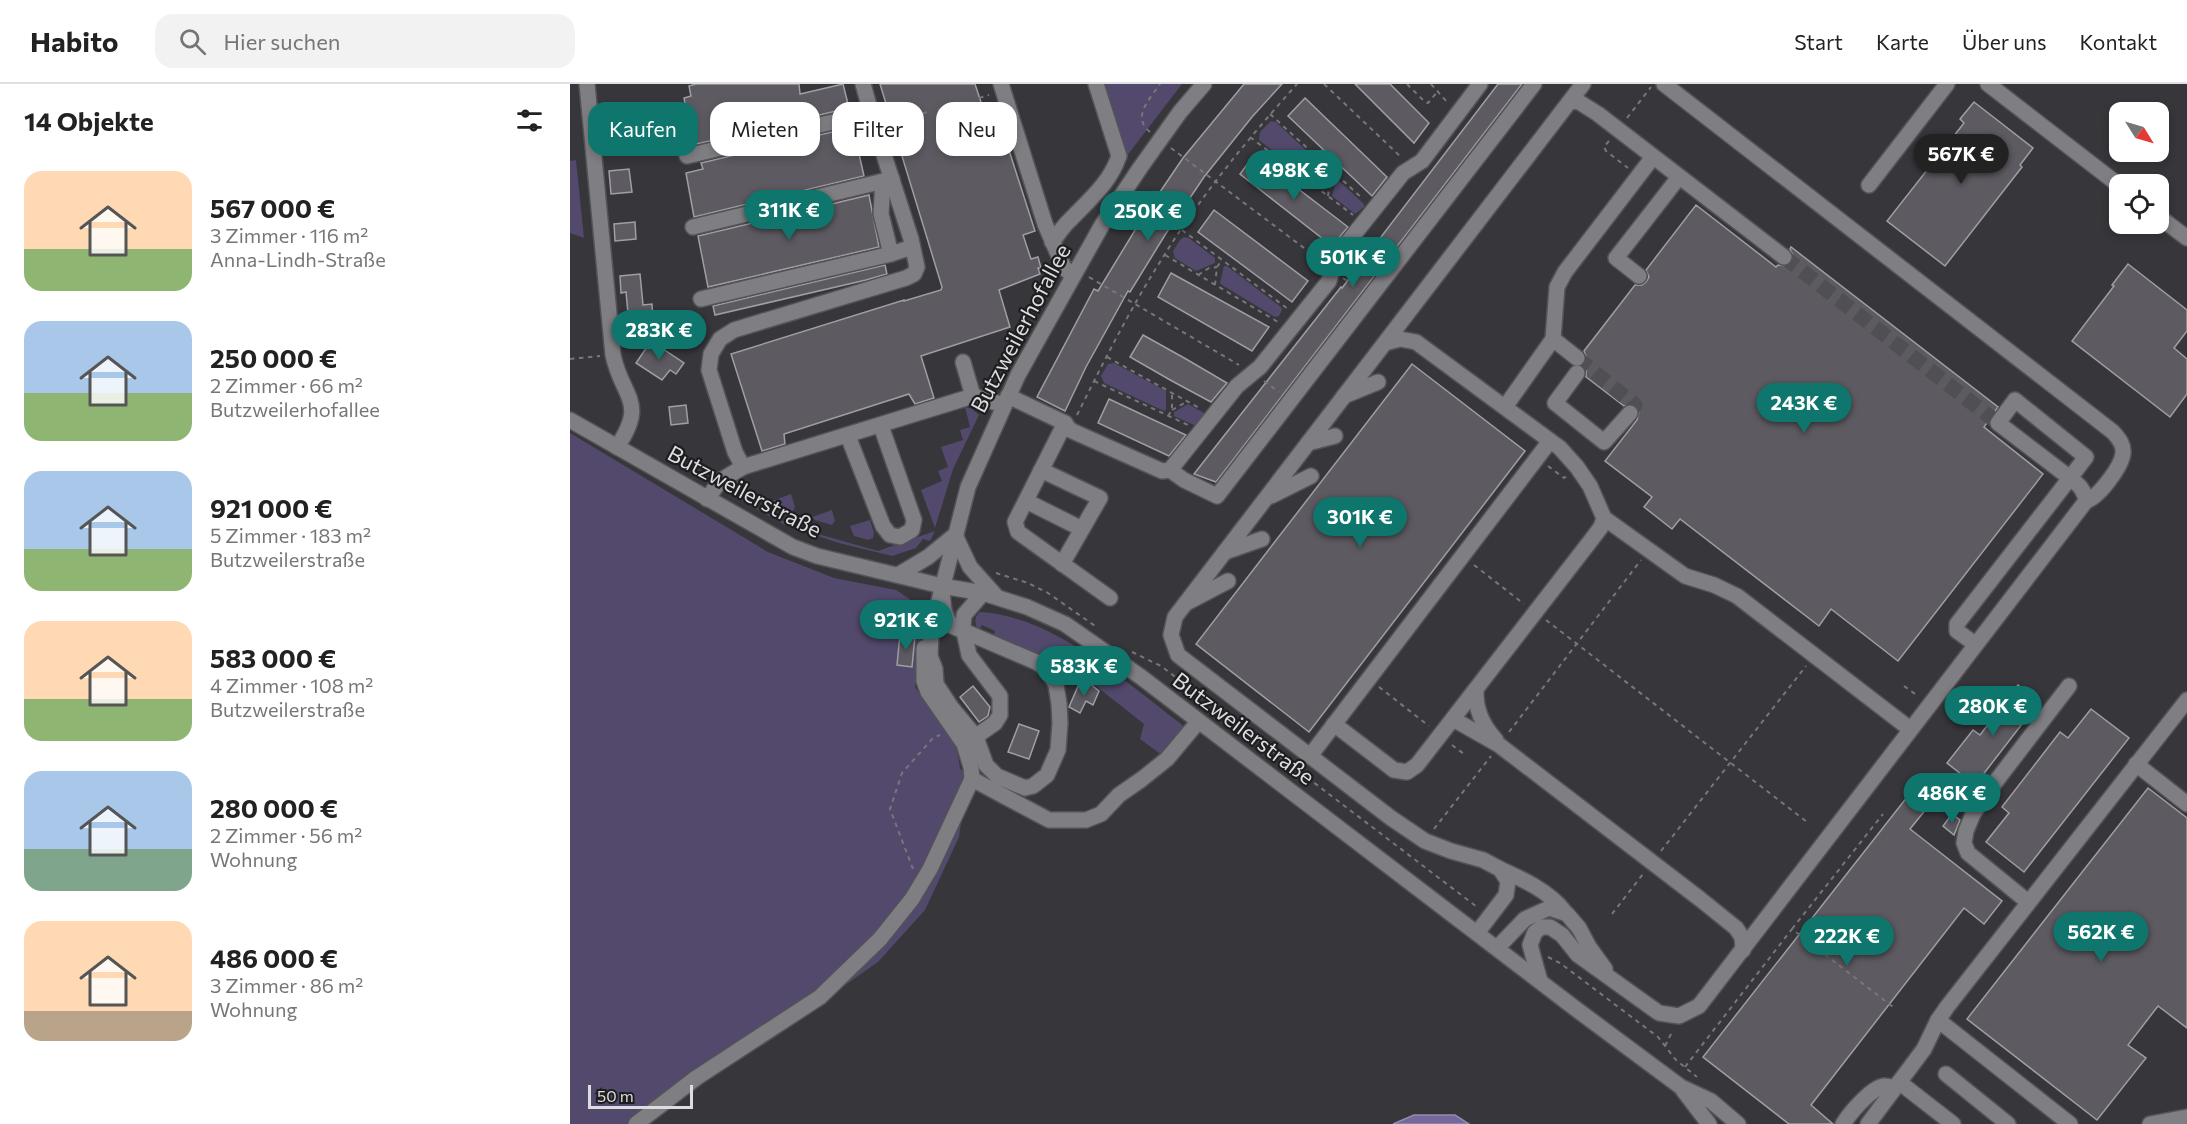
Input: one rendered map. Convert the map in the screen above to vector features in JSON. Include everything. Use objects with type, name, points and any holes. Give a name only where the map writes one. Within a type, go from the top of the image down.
[{"type":"street","points":[[587,84],[613,355],[616,368],[629,393],[632,405],[632,420],[617,447]]},
{"type":"street","points":[[863,84],[868,102]]},
{"type":"street","points":[[1001,84],[1052,242],[1064,268],[1074,272]]},
{"type":"street","points":[[1052,242],[1068,221],[1097,194],[1115,167],[1119,156],[1096,84]]},
{"type":"street","name":"Butzweilerhofallee","points":[[956,722],[928,692],[924,681],[925,643],[931,632],[968,487],[1006,400],[1074,272],[1102,225],[1160,139],[1204,84]]},
{"type":"street","points":[[1170,470],[1237,386],[1260,368],[1290,331],[1329,281],[1336,257],[1403,173],[1422,161],[1480,84]]},
{"type":"street","points":[[707,499],[720,481],[743,467],[973,396],[1006,400],[1162,471],[1170,470],[1184,480],[1216,496],[1534,84]]},
{"type":"street","points":[[1584,84],[1175,617],[1171,635],[1178,655],[1391,818],[1425,841],[1483,860],[1527,881],[1560,905],[1579,928],[1589,947],[1611,978]]},
{"type":"street","points":[[1540,981],[1530,945],[1535,932],[1542,927],[1550,927],[1562,935],[1578,955],[1659,1013],[1679,1017],[1699,1006],[2086,501],[2093,499],[2118,467],[2123,453],[2121,442],[2113,432],[1664,84]]},
{"type":"street","points":[[1869,185],[1947,84]]},
{"type":"street","points":[[1988,84],[2109,178]]},
{"type":"street","points":[[1570,101],[1579,102],[1598,114],[1784,257]]},
{"type":"street","points":[[698,154],[832,128]]},
{"type":"street","points":[[743,467],[735,452],[709,370],[711,354],[720,339],[734,330],[914,274],[917,267],[911,239],[888,180],[882,156]]},
{"type":"street","points":[[1505,407],[1554,339],[1557,287],[1565,272],[1653,157]]},
{"type":"street","points":[[1639,276],[1617,258],[1679,177]]},
{"type":"street","points":[[693,227],[888,180]]},
{"type":"street","points":[[888,180],[881,214],[891,254]]},
{"type":"street","points":[[2169,224],[2187,238]]},
{"type":"street","points":[[701,299],[912,247]]},
{"type":"street","points":[[1416,342],[1411,322],[1419,298]]},
{"type":"street","points":[[1384,343],[1400,339],[1416,342],[1505,407],[1550,441],[1577,467],[1594,493],[1604,518],[1684,576],[1714,585],[1737,596],[1910,729]]},
{"type":"street","points":[[1554,339],[1577,365],[1555,403],[1604,441],[1630,413]]},
{"type":"street","points":[[963,362],[973,396]]},
{"type":"street","points":[[1344,396],[1378,382]]},
{"type":"street","points":[[1975,644],[1957,631],[1957,624],[2070,478],[2086,457],[2015,400],[1998,423],[2070,478],[2085,492],[2086,501]]},
{"type":"street","name":"Butzweilerstraße","points":[[570,420],[793,547],[817,556],[990,595],[1027,607],[1065,624],[1099,646],[1681,1087],[1711,1101],[1738,1124]]},
{"type":"street","points":[[848,436],[883,526],[890,535],[900,537],[912,530],[914,520],[881,426]]},
{"type":"street","points":[[1067,426],[1041,470],[1015,522],[1018,532],[1110,598]]},
{"type":"street","points":[[1308,444],[1335,436]]},
{"type":"street","points":[[1310,756],[1550,441]]},
{"type":"street","points":[[1041,470],[1100,498],[1062,564]]},
{"type":"street","points":[[1266,498],[1311,476]]},
{"type":"street","points":[[1026,501],[1082,529]]},
{"type":"street","points":[[1334,724],[1394,770],[1407,772],[1417,765],[1601,527],[1604,518]]},
{"type":"street","points":[[898,575],[928,557],[955,535],[970,567],[990,595],[964,615],[963,622],[969,655],[1000,696],[1000,715],[995,723],[970,741]]},
{"type":"street","points":[[1225,552],[1262,538]]},
{"type":"street","points":[[1186,603],[1228,581]]},
{"type":"street","points":[[942,586],[946,620],[952,626],[1046,668],[1056,685],[1060,723],[1058,750],[1047,775],[1033,786],[1025,788],[997,776],[990,770],[956,722],[936,684],[935,669],[930,656],[931,632],[946,620]]},
{"type":"street","points":[[2028,902],[1968,853],[1964,843],[1966,831],[1987,793],[2069,686]]},
{"type":"street","points":[[1476,690],[1477,706],[1486,729],[1500,745]]},
{"type":"street","points":[[1868,1124],[1924,1049],[1938,1020],[2187,700]]},
{"type":"street","points":[[1453,719],[1500,745],[1672,877],[1736,928],[1742,937],[1743,950]]},
{"type":"street","points":[[972,779],[1048,820],[1086,820],[1101,814],[1119,795],[1167,759],[1198,722]]},
{"type":"street","points":[[636,1124],[696,1078],[820,997],[880,939],[930,869],[972,779],[970,741]]},
{"type":"street","points":[[2136,764],[2187,804]]},
{"type":"street","points":[[1478,933],[1506,896],[1508,881],[1500,868]]},
{"type":"street","points":[[1497,948],[1525,919],[1549,908],[1567,914]]},
{"type":"street","points":[[1938,1020],[2070,1124]]},
{"type":"street","points":[[1946,1074],[2008,1124]]},
{"type":"street","points":[[1850,1124],[1877,1096],[1896,1085]]},
{"type":"street","points":[[1878,1124],[1891,1102],[1896,1085]]},
{"type":"street","points":[[1843,1124],[1856,1107],[1873,1091],[1883,1086],[1896,1085],[1953,1124]]},
{"type":"street","name":"Butzweilerstraße","points":[[1681,1087],[1708,1124]]},
{"type":"street","points":[[2150,1124],[2187,1117]]},
{"type":"path","points":[[1160,84],[1140,117],[1146,129],[1369,298]]},
{"type":"path","points":[[1067,426],[1135,305],[1181,230],[1250,136],[1297,84]]},
{"type":"path","points":[[1324,84],[1411,166]]},
{"type":"path","points":[[1431,84],[1448,102],[1461,110]]},
{"type":"path","points":[[1409,85],[1425,102],[1428,102],[1437,91]]},
{"type":"path","points":[[924,112],[931,111]]},
{"type":"path","points":[[1270,114],[1374,210]]},
{"type":"path","points":[[1250,136],[1363,223]]},
{"type":"path","points":[[1328,196],[1330,180],[1335,174]]},
{"type":"path","points":[[1311,183],[1330,180]]},
{"type":"path","points":[[1181,230],[1300,318]]},
{"type":"path","points":[[1165,255],[1290,331]]},
{"type":"path","points":[[1215,285],[1217,267],[1222,260]]},
{"type":"path","points":[[1198,275],[1209,268],[1217,267]]},
{"type":"path","points":[[1074,272],[1253,373],[1290,400]]},
{"type":"path","points":[[570,359],[613,355]]},
{"type":"path","points":[[1107,357],[1214,417]]},
{"type":"path","points":[[1094,381],[1201,433]]},
{"type":"path","points":[[1172,392],[1172,410]]},
{"type":"path","points":[[1168,416],[1172,410],[1188,401]]},
{"type":"path","points":[[1425,841],[1649,550]]},
{"type":"path","points":[[1463,556],[1807,822]]},
{"type":"path","points":[[1097,627],[1106,633]]},
{"type":"path","points":[[1132,652],[1161,666],[1475,905]]},
{"type":"path","points":[[1612,914],[1813,656]]},
{"type":"path","points":[[1369,679],[1464,754]]},
{"type":"path","points":[[919,886],[890,809],[902,773],[933,738],[956,722]]},
{"type":"path","points":[[1684,1067],[1883,814]]},
{"type":"path","points":[[1792,929],[1893,1007]]},
{"type":"path","points":[[1543,954],[1560,963],[1658,1037],[1684,1067],[1702,1081]]},
{"type":"path","points":[[1665,1046],[1679,1017]]},
{"type":"shaded area","points":[[1104,84],[1182,84],[1126,157]]},
{"type":"shaded area","points":[[1271,121],[1276,122],[1328,171],[1328,175],[1310,180],[1259,140],[1260,132]]},
{"type":"shaded area","points":[[576,160],[584,238],[570,233],[570,161]]},
{"type":"shaded area","points":[[1336,181],[1339,181],[1364,204],[1364,207],[1355,214],[1332,196]]},
{"type":"shaded area","points":[[1184,237],[1189,238],[1215,258],[1215,263],[1196,271],[1175,258],[1173,251]]},
{"type":"shaded area","points":[[1224,266],[1281,307],[1279,316],[1275,317],[1222,285],[1220,283]]},
{"type":"shaded area","points":[[1114,363],[1166,391],[1166,410],[1104,383],[1101,376],[1108,364]]},
{"type":"shaded area","points":[[1188,404],[1204,413],[1205,416],[1196,426],[1174,416],[1174,412]]},
{"type":"shaded area","points":[[965,407],[979,415],[953,469],[935,528],[921,490],[942,481],[938,471],[948,467],[941,447],[963,440],[960,430],[970,427]]},
{"type":"shaded area","points":[[570,433],[768,552],[834,578],[896,590],[923,608],[915,687],[956,744],[960,768],[967,777],[959,837],[925,910],[878,962],[683,1094],[650,1124],[570,1124]]},
{"type":"shaded area","points":[[740,477],[746,498],[758,508],[791,525],[878,551],[935,531],[930,541],[923,539],[916,548],[892,556],[839,543],[785,525],[720,488]]},
{"type":"shaded area","points":[[791,494],[795,507],[793,511],[772,501]]},
{"type":"shaded area","points":[[832,510],[835,521],[832,525],[812,517]]},
{"type":"shaded area","points":[[870,520],[874,533],[873,538],[868,540],[854,536],[850,526]]},
{"type":"shaded area","points":[[980,612],[1007,616],[1034,625],[1086,653],[1181,724],[1184,727],[1183,732],[1163,756],[1140,739],[1144,724],[1096,686],[992,640],[995,631],[982,625],[978,631],[975,621]]},
{"type":"shaded area","points":[[1414,1115],[1455,1115],[1469,1124],[1393,1124]]},
{"type":"building","points":[[696,84],[799,84],[800,94],[843,84],[848,102],[832,102],[832,112],[820,115],[820,102],[710,102],[710,141],[698,144],[698,102],[685,102],[684,98],[691,96],[689,86]]},
{"type":"building","points":[[880,84],[975,84],[981,102],[936,102],[936,156],[1011,156],[1035,231],[1023,235],[1031,259],[1038,257],[1040,274],[999,290],[1010,327],[921,356],[934,398],[915,404],[909,394],[784,434],[785,444],[762,451],[731,354],[941,290],[902,156],[924,156],[924,102],[885,102]]},
{"type":"building","points":[[1244,84],[1282,84],[1204,177],[1165,235],[1130,292],[1128,291],[1086,367],[1065,411],[1037,397],[1094,289],[1098,291],[1143,217],[1183,158]]},
{"type":"building","points":[[1355,84],[1390,84],[1429,123],[1414,143]]},
{"type":"building","points":[[1498,84],[1522,84],[1216,482],[1194,474],[1342,288]]},
{"type":"building","points":[[1305,98],[1387,177],[1372,196],[1288,116]]},
{"type":"building","points":[[1974,102],[2033,148],[2020,165],[2022,167],[1945,266],[1887,221],[1964,123],[1960,119]]},
{"type":"building","points":[[832,132],[832,156],[860,156],[864,176],[694,217],[686,173],[703,169],[701,163],[731,156],[820,156],[820,135]]},
{"type":"building","points":[[1254,155],[1348,227],[1332,246],[1240,174]]},
{"type":"building","points":[[629,169],[632,192],[611,194],[609,171]]},
{"type":"building","points":[[869,195],[879,247],[708,287],[698,236]]},
{"type":"building","points":[[1696,205],[1776,267],[1778,265],[1787,266],[1792,262],[1794,258],[1791,247],[1998,407],[1984,427],[2043,474],[1898,661],[1831,609],[1819,626],[1680,519],[1672,529],[1644,507],[1652,497],[1605,461],[1637,420],[1639,411],[1633,404],[1624,406],[1586,377],[1583,365],[1587,359],[1584,351],[1635,285],[1642,285],[1646,282],[1649,277],[1646,270]]},
{"type":"building","points":[[1214,210],[1308,281],[1292,302],[1198,232]]},
{"type":"building","points":[[635,222],[636,239],[615,241],[614,224]]},
{"type":"building","points":[[2128,264],[2187,310],[2187,331],[2174,348],[2187,359],[2187,394],[2170,417],[2072,341]]},
{"type":"building","points":[[885,265],[887,274],[715,315],[713,306]]},
{"type":"building","points":[[1171,273],[1269,327],[1252,351],[1158,297]]},
{"type":"building","points":[[640,274],[643,305],[652,304],[653,322],[629,324],[626,292],[621,293],[620,276]]},
{"type":"building","points":[[1143,335],[1227,383],[1211,402],[1130,357]]},
{"type":"building","points":[[651,341],[684,363],[676,374],[670,370],[662,380],[636,363]]},
{"type":"building","points":[[1412,364],[1525,451],[1309,732],[1196,644]]},
{"type":"building","points":[[1109,399],[1186,435],[1169,456],[1098,423]]},
{"type":"building","points":[[686,405],[688,423],[671,425],[669,407]]},
{"type":"building","points":[[900,634],[915,636],[912,667],[897,665]]},
{"type":"building","points":[[1089,683],[1099,691],[1093,705],[1086,701],[1080,713],[1069,707],[1079,684],[1087,688]]},
{"type":"building","points":[[2018,685],[2039,702],[1975,785],[1947,763],[1973,730],[1980,735]]},
{"type":"building","points":[[973,686],[990,707],[988,716],[979,722],[960,697]]},
{"type":"building","points":[[2091,709],[2129,738],[2024,872],[1986,842],[2009,813],[2002,807],[2060,732],[2068,738]]},
{"type":"building","points":[[1019,724],[1039,731],[1029,759],[1008,752]]},
{"type":"building","points":[[1922,778],[1940,792],[1910,829],[2002,901],[1984,924],[1964,908],[1811,1105],[1833,1124],[1789,1124],[1703,1057]]},
{"type":"building","points":[[2148,788],[2187,818],[2187,1028],[2158,1006],[2128,1045],[2146,1058],[2097,1120],[1967,1019]]},
{"type":"building","points":[[1952,814],[1960,820],[1954,835],[1943,826]]},
{"type":"tunnel","points":[[1784,257],[1998,423]]},
{"type":"tunnel","points":[[1577,358],[1635,405],[1630,413]]}]
